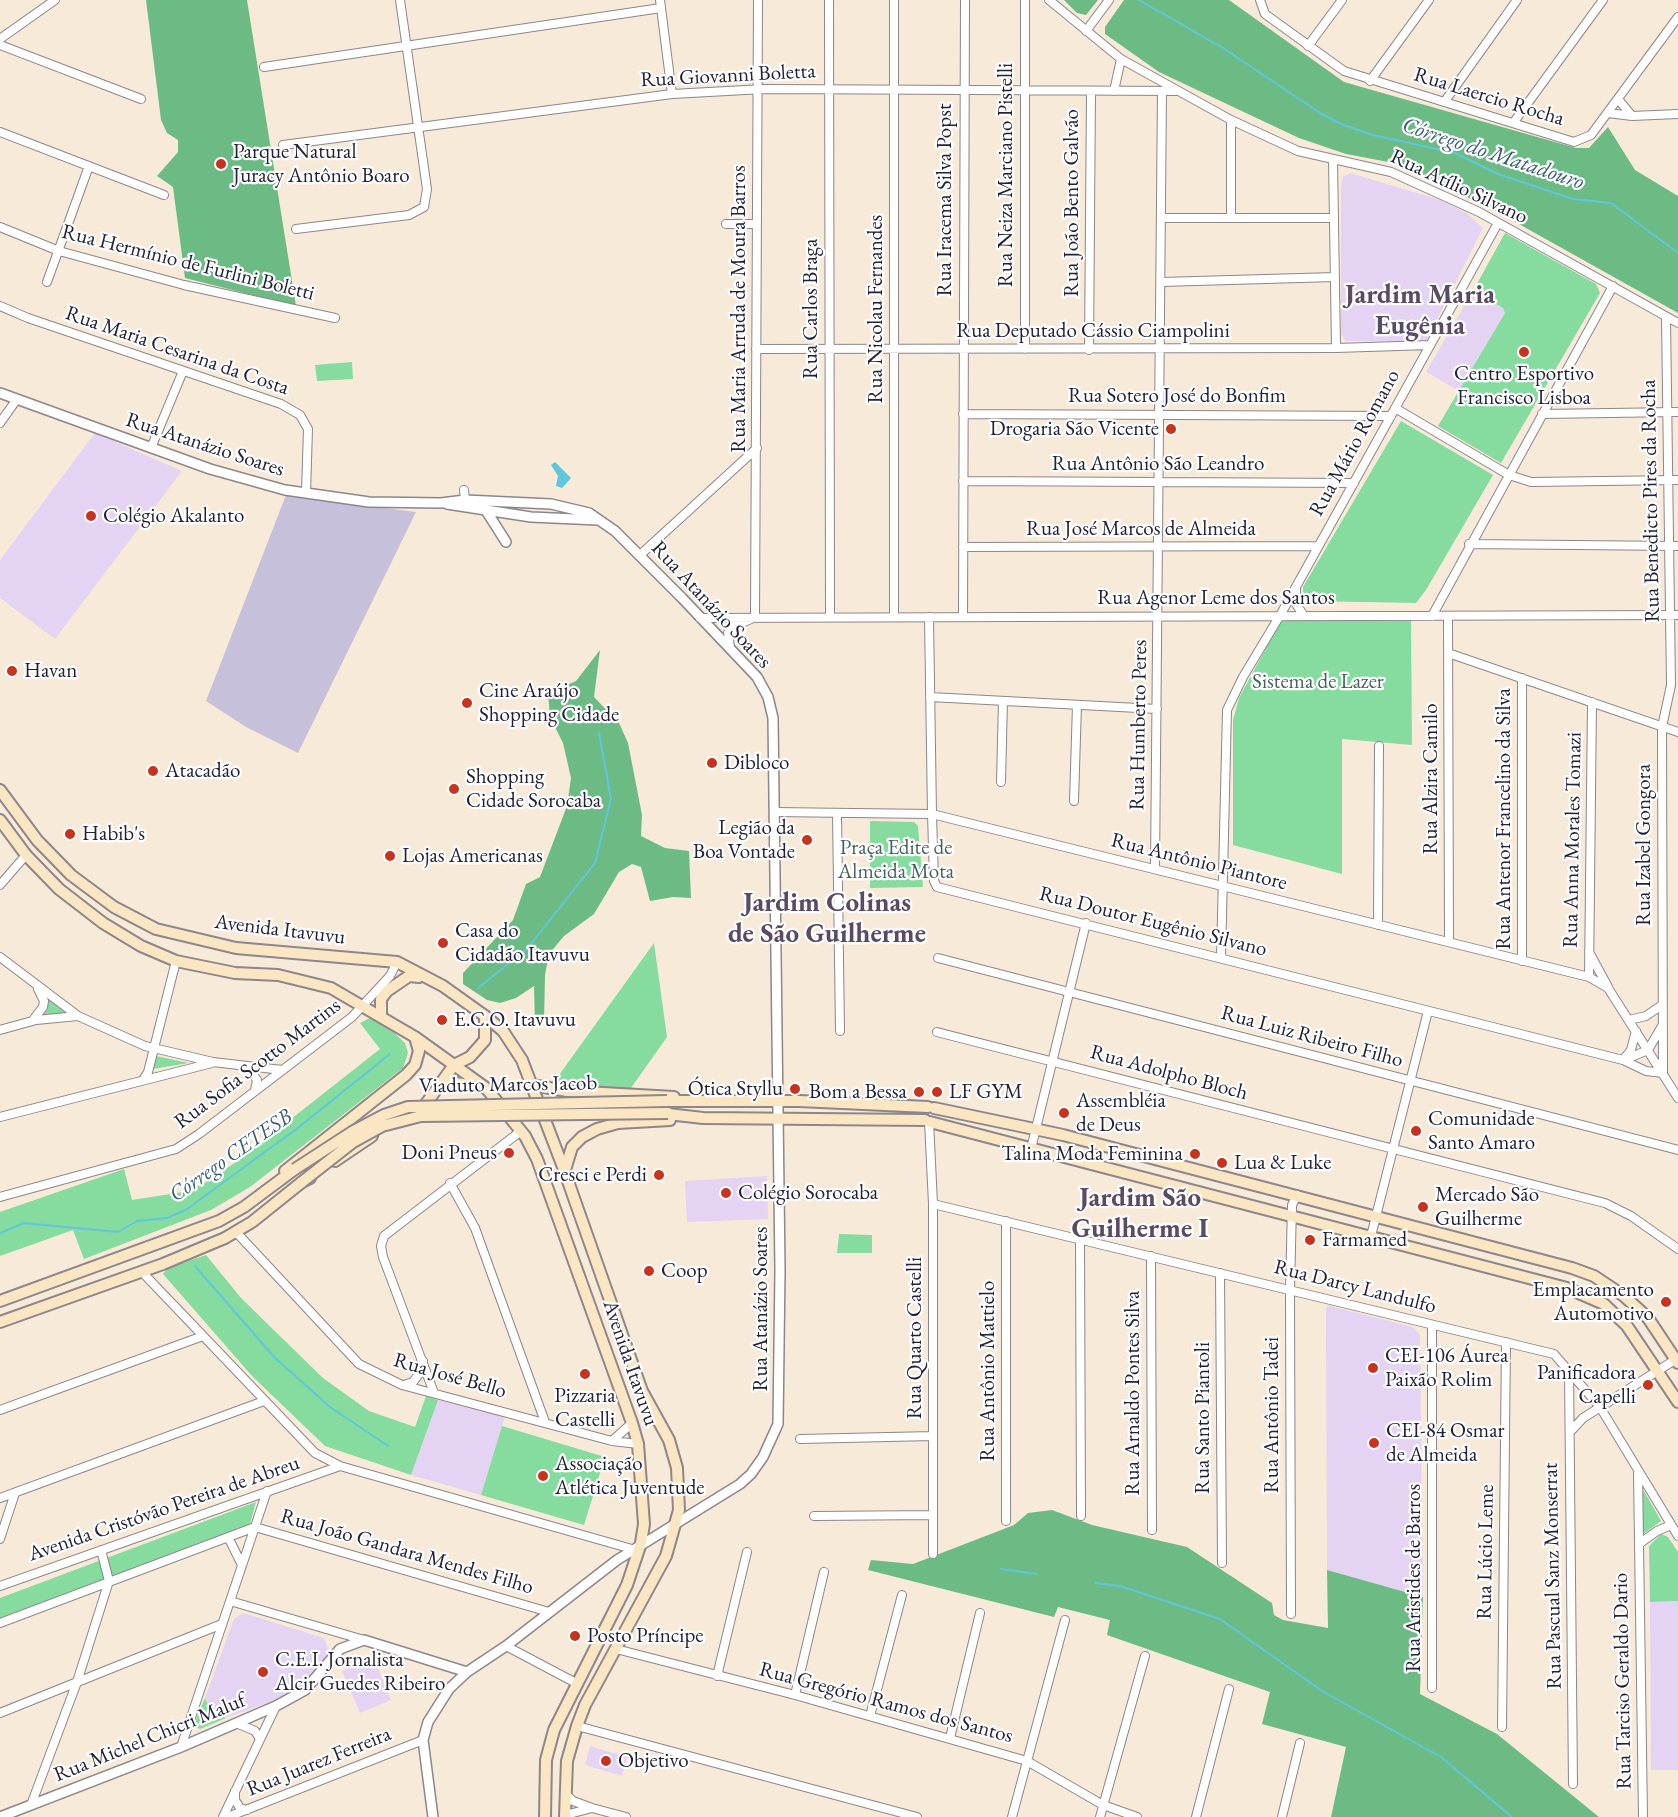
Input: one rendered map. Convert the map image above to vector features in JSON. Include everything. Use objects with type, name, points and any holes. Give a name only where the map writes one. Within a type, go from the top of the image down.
[{"type":"main road","name":"Avenida Itavuvu","points":[[0,790],[33,835],[71,875],[114,907],[156,929],[236,948],[397,962],[485,1016],[513,1044],[532,1085],[565,1173],[642,1391],[669,1440],[675,1456],[679,1510],[666,1556],[598,1681],[577,1726],[567,1761],[565,1816]]},
{"type":"main road","name":"Avenida Itavuvu","points":[[0,820],[26,855],[59,889],[103,923],[141,946],[176,961],[235,973],[278,975],[331,988],[415,1037],[486,1088],[521,1131],[537,1159],[632,1423],[638,1444],[645,1524],[627,1584],[558,1720],[546,1760],[545,1817]]},
{"type":"main road","points":[[26,855],[32,845],[33,835]]},
{"type":"main road","points":[[381,1017],[381,999],[399,982],[409,976],[428,979]]},
{"type":"main road","points":[[0,1322],[142,1272],[196,1251],[236,1232],[302,1182],[376,1133],[419,1113],[454,1065],[470,1057],[485,1040],[485,1016]]},
{"type":"main road","points":[[0,1301],[187,1233],[244,1207],[312,1148],[405,1075],[415,1065],[420,1051],[415,1037]]},
{"type":"main road","points":[[436,1052],[458,1058],[470,1057]]},
{"type":"main road","points":[[442,1081],[486,1088]]},
{"type":"main road","points":[[532,1085],[567,1091],[681,1097],[691,1101],[777,1101],[931,1107],[1035,1129],[1572,1268],[1594,1276],[1624,1296],[1648,1318],[1677,1360]]},
{"type":"main road","name":"Avenida Itavuvu","points":[[498,1100],[528,1115],[544,1118]]},
{"type":"main road","name":"Viaduto Marcos Jacob","points":[[244,1207],[295,1169],[352,1132],[384,1115],[408,1107],[691,1101]]},
{"type":"main road","points":[[928,1121],[937,1116],[931,1107]]},
{"type":"main road","points":[[544,1118],[668,1113],[703,1118]]},
{"type":"main road","name":"Viaduto Marcos Jacob","points":[[302,1182],[353,1142],[382,1126],[421,1116],[668,1113]]},
{"type":"main road","points":[[565,1173],[567,1158],[572,1147],[582,1137],[597,1129],[618,1123],[703,1118],[928,1121],[1567,1288],[1604,1304],[1627,1326],[1678,1402]]},
{"type":"main road","points":[[576,1683],[589,1686],[598,1681]]},
{"type":"street","points":[[0,39],[55,0]]},
{"type":"street","points":[[296,229],[409,215],[424,207],[428,189],[400,0]]},
{"type":"street","name":"Rua Maria Arruda de Moura Barros","points":[[755,618],[758,0]]},
{"type":"street","name":"Rua Carlos Braga","points":[[829,0],[830,617]]},
{"type":"street","name":"Rua Nicolau Fernandes","points":[[894,0],[894,617]]},
{"type":"street","name":"Rua Iracema Silva Popst","points":[[963,617],[965,0]]},
{"type":"street","name":"Rua Neiza Marciano Pistelli","points":[[1025,0],[1023,91],[1025,349]]},
{"type":"street","name":"Rua Atílio Silvano","points":[[1049,0],[1120,59],[1231,120],[1298,151],[1391,172],[1498,223],[1678,323]]},
{"type":"street","name":"Rua Laercio Rocha","points":[[1260,0],[1265,14],[1344,71],[1370,81],[1445,101],[1574,142],[1591,135],[1678,17]]},
{"type":"street","points":[[1308,46],[1342,0]]},
{"type":"street","points":[[1370,81],[1429,0]]},
{"type":"street","points":[[1445,101],[1517,0]]},
{"type":"street","points":[[1514,122],[1603,0]]},
{"type":"street","points":[[1086,31],[1109,1]]},
{"type":"street","points":[[264,67],[660,4],[672,94]]},
{"type":"street","points":[[0,45],[141,99]]},
{"type":"street","points":[[1114,92],[1120,59]]},
{"type":"street","name":"Rua Giovanni Boletta","points":[[283,145],[672,94],[758,89],[1178,92]]},
{"type":"street","name":"Rua João Bento Galvão","points":[[1089,350],[1091,92]]},
{"type":"street","name":"Rua Humberto Peres","points":[[1155,869],[1162,92]]},
{"type":"street","points":[[1618,99],[1632,116]]},
{"type":"street","points":[[1608,113],[1632,116],[1678,114]]},
{"type":"street","points":[[1231,120],[1231,218]]},
{"type":"street","points":[[0,132],[164,195]]},
{"type":"street","points":[[1333,159],[1336,348]]},
{"type":"street","points":[[47,282],[89,166]]},
{"type":"street","points":[[1161,218],[1334,218]]},
{"type":"street","name":"Rua Mário Romano","points":[[1221,957],[1227,710],[1243,677],[1280,616],[1498,223]]},
{"type":"street","points":[[726,224],[757,224]]},
{"type":"street","name":"Rua Hermínio de Furlini Boletti","points":[[0,227],[59,251],[184,285],[335,318]]},
{"type":"street","points":[[1161,282],[1335,277]]},
{"type":"street","points":[[1432,616],[1469,544],[1613,286]]},
{"type":"street","name":"Rua Maria Cesarina da Costa","points":[[0,306],[28,318],[281,404],[300,415],[308,429],[306,493]]},
{"type":"street","name":"Rua Benedicto Pires da Rocha","points":[[1666,317],[1668,480],[1674,546],[1675,685]]},
{"type":"street","name":"Rua Deputado Cássio Ciampolini","points":[[756,349],[1089,350],[1430,345]]},
{"type":"street","points":[[151,448],[183,371]]},
{"type":"street","name":"Rua Atanázio Soares","points":[[0,393],[238,477],[306,493],[369,502],[441,503],[514,516],[598,520]]},
{"type":"street","points":[[0,423],[17,399]]},
{"type":"street","points":[[1393,412],[1509,474],[1531,482],[1678,480]]},
{"type":"street","name":"Rua Sotero José do Bonfim","points":[[963,414],[1393,412]]},
{"type":"street","points":[[1542,414],[1678,412]]},
{"type":"street","points":[[640,555],[757,448]]},
{"type":"street","name":"Rua Antônio São Leandro","points":[[963,481],[1354,483]]},
{"type":"street","name":"Rua Atanázio Soares","points":[[423,1740],[428,1722],[449,1689],[467,1672],[506,1646],[637,1546],[752,1474],[763,1457],[778,1424],[780,1270],[773,718],[768,697],[757,677],[730,647],[640,555],[615,531],[580,509],[465,495],[441,503]]},
{"type":"street","points":[[514,516],[522,507],[537,503]]},
{"type":"street","points":[[487,512],[506,542]]},
{"type":"street","points":[[1469,544],[1674,546]]},
{"type":"street","name":"Rua José Marcos de Almeida","points":[[963,547],[1318,546]]},
{"type":"street","points":[[1296,587],[1296,604],[1304,616]]},
{"type":"street","points":[[1443,596],[1445,610],[1451,616]]},
{"type":"street","name":"Rua Agenor Leme dos Santos","points":[[700,618],[1674,615]]},
{"type":"street","name":"Rua Alzira Camilo","points":[[1449,942],[1448,653],[1451,616]]},
{"type":"street","name":"Rua Doutor Eugênio Silvano","points":[[929,617],[932,814],[934,881],[937,887],[1221,957],[1623,1060],[1646,1071],[1663,1073]]},
{"type":"street","name":"Rua Agenor Leme dos Santos","points":[[730,647],[728,633],[732,627],[755,618]]},
{"type":"street","points":[[1448,653],[1678,732]]},
{"type":"street","name":"Rua Antenor Francelino da Silva","points":[[1521,678],[1522,961]]},
{"type":"street","name":"Rua Izabel Gongora","points":[[1663,1073],[1662,727],[1675,685]]},
{"type":"street","points":[[930,697],[1157,709]]},
{"type":"street","points":[[1001,782],[1003,701]]},
{"type":"street","name":"Rua Anna Morales Tomazi","points":[[1589,977],[1592,702]]},
{"type":"street","points":[[1074,801],[1077,705]]},
{"type":"street","points":[[1378,746],[1378,925]]},
{"type":"street","name":"Rua Antônio Piantore","points":[[774,812],[932,814],[1589,977],[1608,988]]},
{"type":"street","points":[[837,813],[840,1031]]},
{"type":"street","points":[[0,885],[26,855]]},
{"type":"street","points":[[1031,1149],[1086,923]]},
{"type":"street","name":"Rua Antônio Piantore","points":[[1589,952],[1608,988],[1678,1098]]},
{"type":"street","points":[[0,957],[78,1016],[152,1048],[213,1062],[282,1070]]},
{"type":"street","name":"Rua Luiz Ribeiro Filho","points":[[938,958],[1678,1150]]},
{"type":"street","points":[[143,1080],[148,1072],[152,1048],[176,961]]},
{"type":"street","points":[[363,1006],[390,976],[397,962]]},
{"type":"street","points":[[31,1021],[40,1013],[44,1001],[33,984]]},
{"type":"street","points":[[1629,1020],[1646,1016],[1662,1005]]},
{"type":"street","name":"Rua Sofia Scotto Martins","points":[[0,1197],[176,1149],[352,1017],[363,1006]]},
{"type":"street","points":[[1371,1236],[1378,1216],[1392,1149],[1428,1011]]},
{"type":"street","points":[[0,1030],[31,1021],[78,1016]]},
{"type":"street","name":"Rua Izabel Gongora","points":[[1648,1050],[1662,1025]]},
{"type":"street","points":[[1623,1060],[1631,1050],[1636,1031]]},
{"type":"street","name":"Rua Adolpho Bloch","points":[[937,1032],[1605,1203],[1631,1216],[1678,1249]]},
{"type":"street","points":[[1623,1060],[1648,1050]]},
{"type":"street","points":[[0,1117],[213,1062]]},
{"type":"street","points":[[247,1066],[257,1080],[255,1091]]},
{"type":"street","name":"Rua Quarto Castelli","points":[[928,1121],[933,1204],[933,1554]]},
{"type":"street","points":[[434,1393],[381,1246],[384,1236],[450,1183],[521,1131]]},
{"type":"street","points":[[450,1183],[476,1228],[545,1422]]},
{"type":"street","name":"Rua Antônio Tadei","points":[[1291,1614],[1290,1290],[1292,1205],[1297,1195]]},
{"type":"street","name":"Rua Darcy Landulfo","points":[[933,1204],[1554,1354],[1569,1368],[1600,1407],[1678,1536]]},
{"type":"street","name":"Rua Antônio Mattielo","points":[[1006,1221],[1006,1521]]},
{"type":"street","name":"Rua José Bello","points":[[236,1232],[359,1364],[402,1385],[612,1441],[638,1444]]},
{"type":"street","points":[[1080,1239],[1081,1516]]},
{"type":"street","name":"Rua Arnaldo Pontes Silva","points":[[1151,1256],[1152,1530]]},
{"type":"street","points":[[142,1272],[315,1453],[340,1466],[637,1546]]},
{"type":"street","name":"Rua Santo Piantoli","points":[[1220,1273],[1222,1563]]},
{"type":"street","name":"Rua Aristides de Barros","points":[[1432,1324],[1432,1688]]},
{"type":"street","points":[[0,1410],[203,1336]]},
{"type":"street","name":"Rua Lúcio Leme","points":[[1502,1727],[1506,1342]]},
{"type":"street","points":[[402,1385],[412,1382],[419,1374],[423,1360]]},
{"type":"street","points":[[1570,1432],[1583,1418],[1677,1360]]},
{"type":"street","name":"Rua Pascual Sanz Monserrat","points":[[1569,1368],[1573,1784]]},
{"type":"street","points":[[0,1498],[264,1401]]},
{"type":"street","points":[[612,1441],[632,1423]]},
{"type":"street","points":[[800,1439],[933,1436]]},
{"type":"street","name":"Avenida Cristóvão Pereira de Abreu","points":[[0,1586],[340,1466]]},
{"type":"street","name":"Rua Tarciso Geraldo Dario","points":[[1638,1473],[1643,1817]]},
{"type":"street","points":[[181,1747],[267,1491]]},
{"type":"street","points":[[0,1539],[15,1493]]},
{"type":"street","points":[[814,1516],[933,1515]]},
{"type":"street","name":"Rua Tarciso Geraldo Dario","points":[[1639,1544],[1657,1531],[1671,1525]]},
{"type":"street","points":[[0,1623],[255,1527]]},
{"type":"street","name":"Rua João Gandara Mendes Filho","points":[[255,1527],[549,1612]]},
{"type":"street","points":[[228,1537],[242,1565]]},
{"type":"street","points":[[31,1805],[77,1682],[109,1581],[101,1550]]},
{"type":"street","points":[[717,1676],[747,1552]]},
{"type":"street","points":[[795,1695],[824,1572]]},
{"type":"street","points":[[870,1716],[902,1595]]},
{"type":"street","points":[[230,1601],[467,1672]]},
{"type":"street","points":[[950,1738],[980,1613]]},
{"type":"street","points":[[1012,1817],[1065,1620]]},
{"type":"street","points":[[0,1713],[222,1624]]},
{"type":"street","points":[[337,1632],[340,1650]]},
{"type":"street","name":"Rua Michel Chicri Maluf","points":[[0,1817],[181,1747],[276,1706],[305,1690],[340,1650],[364,1640]]},
{"type":"street","points":[[506,1646],[576,1683]]},
{"type":"street","name":"Rua Gregório Ramos dos Santos","points":[[616,1649],[795,1695],[1027,1761],[1103,1805],[1137,1817]]},
{"type":"street","points":[[1100,1817],[1144,1656]]},
{"type":"street","points":[[1196,1817],[1229,1689]]},
{"type":"street","points":[[223,1817],[276,1706]]},
{"type":"street","points":[[236,1723],[255,1731],[260,1739]]},
{"type":"street","points":[[577,1726],[917,1817]]},
{"type":"street","points":[[423,1740],[434,1817]]},
{"type":"street","name":"Rua Juarez Ferreira","points":[[228,1817],[423,1740]]},
{"type":"street","points":[[1282,1817],[1300,1743]]},
{"type":"street","points":[[236,1787],[234,1800],[240,1808],[247,1810]]},
{"type":"street","points":[[565,1793],[573,1801],[626,1817]]},
{"type":"street","points":[[565,1816],[592,1808]]},
{"type":"shaded area","points":[[1350,173],[1437,199],[1465,212],[1483,228],[1426,341],[1346,341],[1341,334],[1341,186],[1343,177]]},
{"type":"shaded area","points":[[1473,291],[1503,308],[1505,313],[1459,391],[1426,372]]},
{"type":"shaded area","name":"Colégio Akalanto","points":[[95,433],[182,471],[55,639],[0,598],[0,560]]},
{"type":"shaded area","points":[[286,495],[416,512],[298,753],[246,727],[206,701]]},
{"type":"shaded area","name":"Colégio Sorocaba","points":[[767,1176],[768,1219],[687,1222],[685,1181]]},
{"type":"shaded area","points":[[1330,1306],[1413,1327],[1420,1335],[1423,1597],[1327,1570],[1326,1308]]},
{"type":"shaded area","points":[[438,1400],[505,1416],[481,1495],[411,1475]]},
{"type":"shaded area","points":[[1678,1601],[1678,1770],[1651,1770],[1650,1602]]},
{"type":"shaded area","name":"C.E.I. Jornalista Alcir Guedes Ribeiro","points":[[243,1613],[324,1638],[328,1649],[326,1656],[298,1688],[275,1700],[226,1718],[212,1715],[205,1698],[234,1619]]},
{"type":"shaded area","points":[[374,1658],[391,1700],[360,1713],[342,1671]]},
{"type":"shaded area","name":"Objetivo","points":[[590,1746],[627,1757],[622,1776],[585,1765]]},
{"type":"green space","name":"Parque Natural Juracy Antônio Boaro","points":[[146,0],[247,0],[296,306],[185,278],[173,187],[157,176],[178,152],[178,140],[167,133],[161,120]]},
{"type":"green space","points":[[1064,0],[1098,0],[1086,15],[1077,13]]},
{"type":"green space","points":[[1124,0],[1229,0],[1344,82],[1576,148],[1589,148],[1608,127],[1635,170],[1678,196],[1678,313],[1492,209],[1399,164],[1346,154],[1299,138],[1159,72],[1105,34],[1105,27]]},
{"type":"green space","name":"Centro Esportivo Francisco Lisboa","points":[[1505,233],[1596,284],[1600,293],[1501,463],[1438,426],[1505,313],[1503,308],[1473,291]]},
{"type":"green space","points":[[352,362],[353,379],[317,381],[315,365]]},
{"type":"green space","points":[[1401,421],[1493,475],[1426,590],[1416,603],[1310,601],[1303,593],[1303,587]]},
{"type":"green space","name":"Sistema de Lazer","points":[[1287,620],[1411,620],[1412,745],[1342,739],[1342,874],[1233,845],[1233,720],[1239,698],[1277,628],[1281,622]]},
{"type":"green space","points":[[600,650],[594,697],[619,723],[628,743],[642,815],[641,836],[665,848],[689,851],[691,898],[673,897],[650,901],[641,867],[632,864],[619,872],[594,914],[564,936],[549,954],[545,975],[544,1021],[535,1024],[534,986],[516,998],[500,1003],[487,1000],[463,984],[463,973],[513,920],[526,884],[540,877],[567,806],[571,778],[563,743],[550,717],[548,693],[576,681]]},
{"type":"green space","name":"Praça Edite de Almeida Mota","points":[[870,821],[914,822],[918,826],[923,887],[870,888]]},
{"type":"green space","points":[[654,943],[667,1037],[631,1088],[578,1087],[554,1082]]},
{"type":"green space","points":[[47,998],[68,1014],[43,1014]]},
{"type":"green space","points":[[370,1018],[389,1028],[405,1043],[408,1053],[403,1068],[250,1187],[211,1210],[84,1259],[73,1230],[0,1256],[0,1212],[124,1169],[132,1200],[183,1192],[203,1184],[239,1160],[380,1049],[360,1023]]},
{"type":"green space","points":[[156,1056],[189,1063],[153,1069]]},
{"type":"green space","points":[[839,1234],[872,1235],[872,1253],[837,1253]]},
{"type":"green space","points":[[206,1255],[241,1298],[323,1378],[369,1411],[415,1427],[426,1396],[438,1400],[411,1475],[325,1446],[252,1376],[163,1274],[168,1268]]},
{"type":"green space","name":"Associação Atlética Juventude","points":[[502,1426],[605,1457],[584,1525],[481,1495]]},
{"type":"green space","points":[[1644,1491],[1661,1521],[1642,1535],[1641,1492]]},
{"type":"green space","points":[[256,1502],[250,1524],[0,1619],[0,1598]]},
{"type":"green space","points":[[1052,1510],[1092,1525],[1187,1547],[1272,1603],[1274,1615],[1283,1620],[1328,1628],[1327,1570],[1423,1597],[1420,1694],[1497,1734],[1599,1817],[1331,1817],[1346,1747],[1262,1724],[1270,1692],[1107,1635],[1110,1620],[1058,1607],[1054,1617],[868,1570],[871,1560],[913,1564],[1014,1525],[1028,1513]]},
{"type":"green space","points":[[1661,1534],[1668,1537],[1678,1552],[1678,1601],[1650,1602],[1649,1546]]},
{"type":"green space","points":[[205,1698],[212,1715],[226,1718],[200,1729],[193,1726]]},
{"type":"water","points":[[555,462],[571,478],[562,488],[556,486],[558,476],[551,465]]},
{"type":"waterway","name":"Córrego do Matadouro","points":[[1139,0],[1223,48],[1320,113],[1341,124],[1373,135],[1455,153],[1498,174],[1573,199],[1611,203],[1678,253]]},
{"type":"waterway","name":"Córrego CETESB","points":[[478,988],[527,949],[595,863],[611,799],[599,733]]},
{"type":"waterway","name":"Córrego CETESB","points":[[0,1233],[24,1223],[118,1232],[137,1221],[167,1218],[187,1209],[299,1127],[390,1054]]},
{"type":"waterway","points":[[195,1266],[274,1357],[330,1407],[388,1446]]},
{"type":"waterway","points":[[1001,1569],[1037,1574]]},
{"type":"waterway","points":[[1095,1583],[1120,1586],[1220,1619],[1322,1691],[1441,1757],[1512,1817]]},
{"type":"place","name":"Parque Natural Juracy Antônio Boaro","points":[[221,164]]},
{"type":"place","name":"Centro Esportivo Francisco Lisboa","points":[[1524,352]]},
{"type":"place","name":"Drogaria São Vicente","points":[[1171,429]]},
{"type":"place","name":"Colégio Akalanto","points":[[91,516]]},
{"type":"place","name":"Havan","points":[[12,671]]},
{"type":"place","name":"Cine Araújo Shopping Cidade","points":[[467,703]]},
{"type":"place","name":"Dibloco","points":[[712,763]]},
{"type":"place","name":"Atacadão","points":[[153,771]]},
{"type":"place","name":"Shopping Cidade Sorocaba","points":[[454,789]]},
{"type":"place","name":"Habib's","points":[[70,834]]},
{"type":"place","name":"Legião da Boa Vontade","points":[[807,840]]},
{"type":"place","name":"Lojas Americanas","points":[[390,856]]},
{"type":"place","name":"Casa do Cidadão Itavuvu","points":[[443,943]]},
{"type":"place","name":"E.C.O. Itavuvu","points":[[442,1020]]},
{"type":"place","name":"Ótica Styllu","points":[[795,1089]]},
{"type":"place","name":"Bom a Bessa","points":[[919,1092]]},
{"type":"place","name":"LF GYM","points":[[937,1092]]},
{"type":"place","name":"Assembléia de Deus","points":[[1064,1113]]},
{"type":"place","name":"Comunidade Santo Amaro","points":[[1416,1131]]},
{"type":"place","name":"Doni Pneus","points":[[509,1153]]},
{"type":"place","name":"Talina Moda Feminina","points":[[1195,1154]]},
{"type":"place","name":"Lua & Luke","points":[[1222,1163]]},
{"type":"place","name":"Cresci e Perdi","points":[[659,1175]]},
{"type":"place","name":"Colégio Sorocaba","points":[[726,1193]]},
{"type":"place","name":"Mercado São Guilherme","points":[[1423,1207]]},
{"type":"place","name":"Farmamed","points":[[1310,1240]]},
{"type":"place","name":"Coop","points":[[649,1271]]},
{"type":"place","name":"Emplacamento Automotivo","points":[[1666,1302]]},
{"type":"place","name":"CEI-106 Áurea Paixão Rolim","points":[[1373,1368]]},
{"type":"place","name":"Pizzaria Castelli","points":[[585,1374]]},
{"type":"place","name":"Panificadora Capelli","points":[[1648,1385]]},
{"type":"place","name":"CEI-84 Osmar de Almeida","points":[[1374,1443]]},
{"type":"place","name":"Associação Atlética Juventude","points":[[543,1476]]},
{"type":"place","name":"Posto Príncipe","points":[[575,1636]]},
{"type":"place","name":"C.E.I. Jornalista Alcir Guedes Ribeiro","points":[[263,1672]]},
{"type":"place","name":"Objetivo","points":[[606,1761]]},
{"type":"district","name":"Jardim Maria Eugênia","points":[[1420,312]]},
{"type":"district","name":"Jardim Colinas de São Guilherme","points":[[827,920]]},
{"type":"district","name":"Jardim São Guilherme I","points":[[1140,1214]]}]
